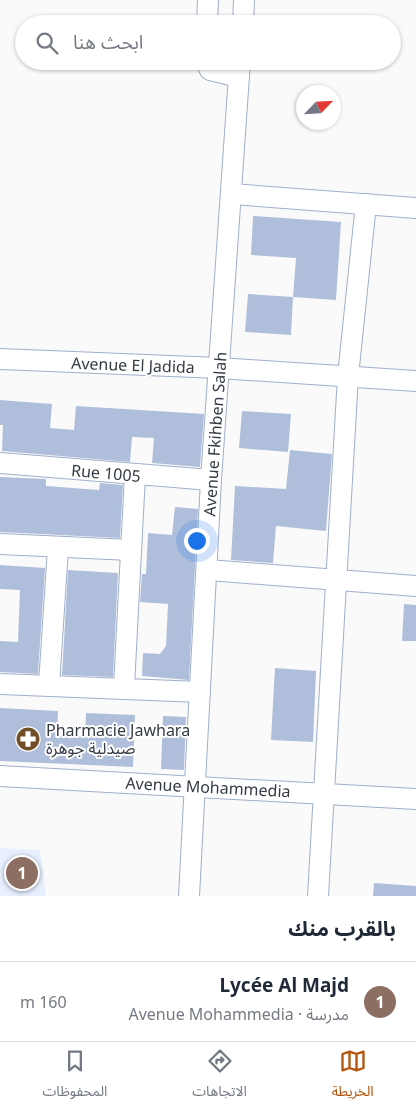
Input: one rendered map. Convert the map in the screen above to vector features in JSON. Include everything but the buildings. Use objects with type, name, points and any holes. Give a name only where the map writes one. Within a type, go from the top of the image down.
[{"type":"street","points":[[207,15],[208,0]]},
{"type":"street","points":[[243,15],[244,0]]},
{"type":"street","name":"Avenue Fkihben Salah","points":[[189,896],[208,570],[211,480],[240,70]]},
{"type":"street","points":[[232,194],[416,208]]},
{"type":"street","points":[[318,896],[322,793],[348,376],[366,204]]},
{"type":"street","name":"Avenue El Jadida","points":[[0,359],[219,368],[416,381]]},
{"type":"street","name":"Rue 1005","points":[[0,463],[135,476],[211,480]]},
{"type":"street","points":[[124,688],[135,476]]},
{"type":"street","points":[[0,544],[131,550]]},
{"type":"street","points":[[49,685],[58,548]]},
{"type":"street","points":[[208,570],[335,578],[416,586]]},
{"type":"street","points":[[0,684],[200,692]]},
{"type":"street","name":"Avenue Mohammedia","points":[[0,776],[416,799]]},
{"type":"shaded area","points":[[0,848],[40,850],[46,896],[0,896]]},
{"type":"place","name":"Pharmacie Jawhara صيدلية جوهرة","points":[[28,739]]},
{"type":"place","name":"Lycée Al Majd","points":[[22,873]]}]
